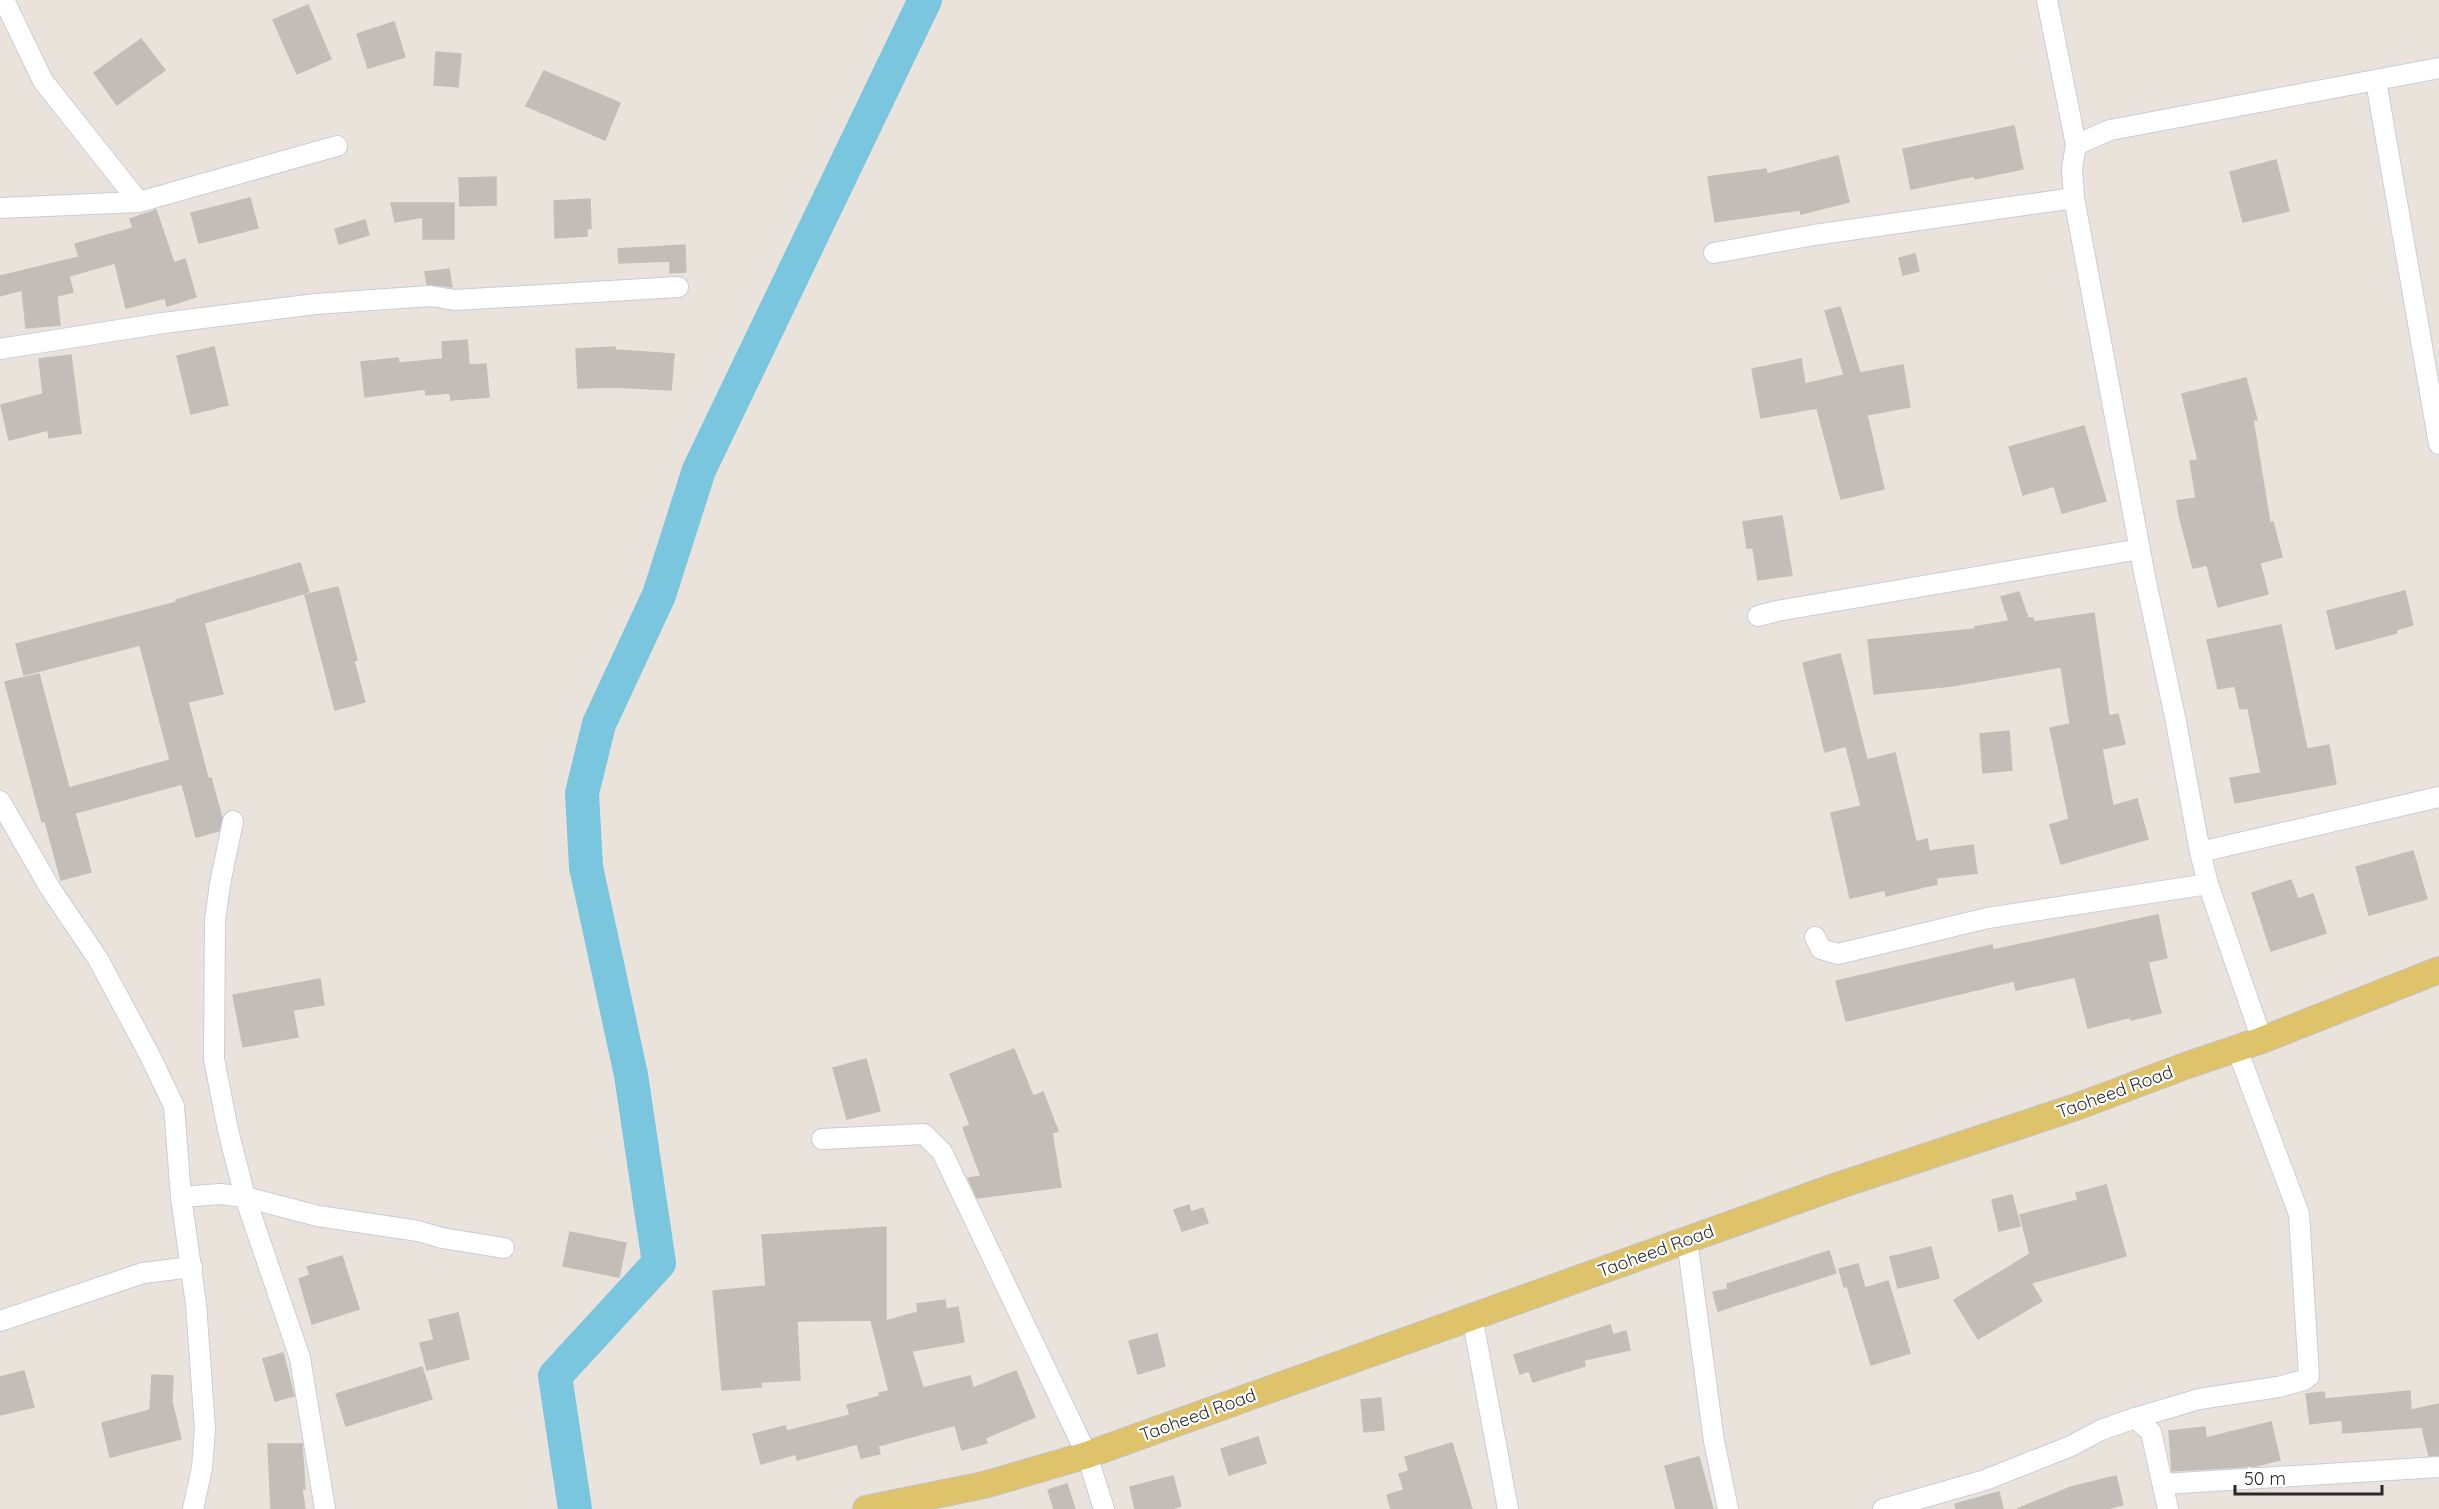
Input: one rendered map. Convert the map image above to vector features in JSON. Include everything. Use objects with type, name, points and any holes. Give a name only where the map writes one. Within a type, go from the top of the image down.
[{"type":"main road","name":"Taoheed Road","points":[[866,1509],[984,1485],[1087,1455],[1840,1185],[2076,1107],[2262,1040],[2439,970]]},
{"type":"street","points":[[4,0],[43,81],[139,202]]},
{"type":"street","points":[[2047,0],[2076,145],[2072,169],[2074,198],[2139,549],[2176,722],[2200,852],[2208,884],[2262,1040]]},
{"type":"street","points":[[2076,145],[2110,130],[2439,68]]},
{"type":"street","points":[[2376,81],[2439,444]]},
{"type":"street","points":[[0,208],[139,202],[337,146]]},
{"type":"street","points":[[1714,254],[1814,235],[2074,198]]},
{"type":"street","points":[[0,349],[163,323],[316,304],[430,296],[455,300],[678,287]]},
{"type":"street","points":[[1758,616],[1777,610],[2139,549]]},
{"type":"street","points":[[2200,852],[2439,797]]},
{"type":"street","points":[[0,801],[50,888],[98,959],[174,1106],[181,1197],[192,1267],[205,1429],[202,1468],[193,1509]]},
{"type":"street","points":[[234,822],[220,884],[215,920],[214,1059],[228,1130],[245,1197],[300,1358],[325,1509]]},
{"type":"street","points":[[1815,937],[1821,949],[1838,954],[1988,918],[2208,884]]},
{"type":"street","points":[[1883,1509],[1985,1480],[2135,1418],[2199,1399],[2278,1387],[2304,1380],[2309,1376],[2299,1214],[2237,1049]]},
{"type":"street","points":[[822,1139],[924,1134],[942,1152],[1087,1455],[1104,1509]]},
{"type":"street","points":[[181,1197],[220,1194],[245,1197],[318,1216],[395,1227],[442,1238],[504,1248]]},
{"type":"street","points":[[1687,1240],[1714,1441],[1728,1509]]},
{"type":"street","points":[[0,1321],[143,1274],[192,1267]]},
{"type":"street","points":[[1472,1316],[1508,1509]]},
{"type":"street","points":[[2135,1418],[2151,1432],[2168,1509]]},
{"type":"street","points":[[2163,1484],[2439,1467]]},
{"type":"building","points":[[308,5],[331,59],[297,74],[273,20]]},
{"type":"building","points":[[394,22],[405,57],[368,68],[357,34]]},
{"type":"building","points":[[141,39],[165,70],[117,105],[94,73]]},
{"type":"building","points":[[436,52],[461,54],[458,87],[434,85]]},
{"type":"building","points":[[544,71],[620,103],[605,140],[526,106]]},
{"type":"building","points":[[2014,126],[2023,169],[1911,189],[1903,149]]},
{"type":"building","points":[[1838,156],[1849,202],[1801,214],[1800,210],[1715,222],[1708,177],[1766,169],[1767,174]]},
{"type":"building","points":[[2276,160],[2289,211],[2243,222],[2230,172]]},
{"type":"building","points":[[496,177],[496,205],[460,206],[459,178]]},
{"type":"building","points":[[250,198],[258,228],[199,243],[191,213]]},
{"type":"building","points":[[590,199],[591,228],[587,229],[587,236],[555,238],[554,201]]},
{"type":"building","points":[[391,203],[454,203],[454,239],[423,239],[423,217],[395,222]]},
{"type":"building","points":[[156,210],[174,263],[185,259],[196,297],[167,306],[165,298],[126,308],[115,263],[69,276],[73,292],[57,296],[60,325],[26,328],[22,290],[0,296],[0,276],[79,257],[75,244],[133,228],[130,219]]},
{"type":"building","points":[[365,220],[369,235],[339,244],[335,229]]},
{"type":"building","points":[[685,245],[686,272],[670,273],[670,261],[619,263],[618,249]]},
{"type":"building","points":[[1915,254],[1919,271],[1903,275],[1899,258]]},
{"type":"building","points":[[449,269],[452,287],[427,284],[425,272]]},
{"type":"building","points":[[1840,307],[1860,373],[1903,365],[1910,407],[1867,415],[1884,489],[1841,499],[1817,408],[1761,418],[1752,369],[1801,359],[1805,384],[1844,375],[1825,311]]},
{"type":"building","points":[[467,340],[469,365],[486,364],[489,397],[451,400],[450,393],[426,395],[425,389],[365,397],[361,362],[398,358],[399,363],[443,359],[442,342]]},
{"type":"building","points":[[214,347],[228,405],[191,414],[177,356]]},
{"type":"building","points":[[615,347],[615,350],[674,354],[671,390],[578,388],[576,349]]},
{"type":"building","points":[[71,355],[81,433],[49,438],[48,430],[9,440],[1,405],[43,394],[39,359]]},
{"type":"building","points":[[2246,378],[2257,420],[2253,420],[2270,523],[2273,522],[2282,557],[2260,563],[2268,594],[2218,607],[2207,565],[2193,568],[2179,515],[2177,501],[2196,498],[2190,461],[2198,460],[2182,394]]},
{"type":"building","points":[[2084,426],[2106,501],[2062,513],[2054,486],[2023,495],[2009,447]]},
{"type":"building","points":[[1782,516],[1792,575],[1758,580],[1753,548],[1747,548],[1743,522]]},
{"type":"building","points":[[300,563],[309,592],[204,623],[223,694],[188,702],[208,778],[211,778],[222,818],[219,831],[196,837],[182,784],[75,813],[91,872],[61,880],[45,821],[42,822],[5,682],[39,674],[69,788],[170,760],[140,645],[24,675],[16,644],[177,602],[176,600]]},
{"type":"building","points":[[338,587],[357,660],[354,661],[365,702],[335,710],[305,595]]},
{"type":"building","points":[[2405,591],[2413,625],[2396,630],[2397,633],[2336,649],[2327,611]]},
{"type":"building","points":[[2019,592],[2028,618],[2033,618],[2034,622],[2094,613],[2109,716],[2118,714],[2125,744],[2102,749],[2113,806],[2137,799],[2148,839],[2061,864],[2050,825],[2069,819],[2050,728],[2070,724],[2061,667],[1952,686],[1874,694],[1868,640],[1975,629],[1975,627],[2009,621],[2001,597]]},
{"type":"building","points":[[2281,625],[2307,749],[2329,745],[2336,784],[2235,803],[2230,778],[2261,773],[2248,708],[2240,709],[2235,686],[2218,689],[2207,640]]},
{"type":"building","points":[[1840,654],[1867,760],[1895,753],[1916,842],[1927,839],[1929,851],[1973,845],[1977,873],[1936,878],[1937,884],[1886,896],[1885,890],[1850,898],[1831,813],[1861,806],[1846,746],[1825,752],[1803,663]]},
{"type":"building","points":[[2009,731],[2012,770],[1983,773],[1980,734]]},
{"type":"building","points":[[2413,851],[2427,899],[2369,915],[2356,867]]},
{"type":"building","points":[[2291,880],[2298,899],[2313,894],[2326,933],[2271,951],[2252,893]]},
{"type":"building","points":[[2158,915],[2167,958],[2148,962],[2161,1013],[2131,1020],[2131,1017],[2088,1028],[2075,977],[2016,990],[2014,981],[1846,1021],[1836,981],[1992,945],[1993,950]]},
{"type":"building","points":[[320,979],[324,1005],[293,1010],[298,1037],[243,1047],[233,995]]},
{"type":"building","points":[[1014,1049],[1033,1096],[1043,1092],[1058,1131],[1052,1133],[1061,1187],[977,1198],[968,1178],[981,1176],[963,1128],[970,1125],[950,1074]]},
{"type":"building","points":[[866,1059],[880,1111],[847,1119],[833,1068]]},
{"type":"building","points":[[2106,1185],[2126,1256],[2031,1283],[2042,1301],[1978,1339],[1954,1300],[2030,1254],[2020,1215],[2078,1200],[2076,1193]]},
{"type":"building","points":[[2012,1195],[2020,1226],[1999,1231],[1992,1200]]},
{"type":"building","points":[[1189,1205],[1191,1212],[1203,1208],[1208,1223],[1182,1231],[1174,1210]]},
{"type":"building","points":[[886,1227],[886,1321],[918,1312],[917,1304],[945,1300],[946,1309],[958,1307],[964,1342],[912,1351],[923,1388],[970,1376],[973,1388],[1016,1371],[1035,1417],[985,1438],[987,1443],[962,1450],[955,1425],[878,1446],[880,1454],[861,1458],[857,1444],[797,1460],[796,1454],[761,1464],[753,1434],[785,1426],[787,1431],[850,1415],[847,1405],[880,1396],[879,1393],[889,1391],[871,1320],[797,1321],[800,1380],[761,1382],[761,1387],[722,1390],[713,1291],[766,1286],[762,1235]]},
{"type":"building","points":[[570,1232],[626,1243],[619,1277],[563,1266]]},
{"type":"building","points":[[1931,1247],[1939,1278],[1898,1288],[1890,1257]]},
{"type":"building","points":[[1829,1251],[1836,1273],[1718,1311],[1713,1292],[1728,1289],[1727,1284]]},
{"type":"building","points":[[342,1256],[359,1309],[312,1324],[299,1279],[310,1275],[307,1267]]},
{"type":"building","points":[[1858,1264],[1865,1288],[1888,1281],[1910,1353],[1871,1365],[1847,1286],[1844,1287],[1839,1269]]},
{"type":"building","points":[[458,1313],[469,1359],[427,1370],[420,1343],[434,1340],[429,1320]]},
{"type":"building","points":[[1610,1325],[1613,1335],[1626,1331],[1630,1350],[1584,1360],[1585,1366],[1533,1382],[1529,1371],[1520,1374],[1514,1355]]},
{"type":"building","points":[[1157,1334],[1165,1366],[1138,1374],[1129,1341]]},
{"type":"building","points":[[283,1353],[294,1396],[275,1401],[263,1359]]},
{"type":"building","points":[[422,1367],[432,1399],[346,1426],[336,1394]]},
{"type":"building","points":[[24,1371],[34,1407],[0,1415],[0,1377]]},
{"type":"building","points":[[152,1375],[173,1376],[172,1402],[181,1439],[110,1457],[102,1423],[150,1410]]},
{"type":"building","points":[[2410,1391],[2411,1410],[2439,1404],[2439,1455],[2429,1456],[2422,1427],[2343,1433],[2342,1420],[2310,1424],[2306,1394],[2324,1392],[2325,1399]]},
{"type":"building","points":[[1381,1398],[1384,1430],[1364,1432],[1361,1400]]},
{"type":"building","points":[[2271,1422],[2280,1460],[2256,1466],[2172,1471],[2169,1431],[2205,1427],[2206,1438]]},
{"type":"building","points":[[1258,1437],[1266,1463],[1229,1475],[1221,1449]]},
{"type":"building","points":[[1452,1443],[1472,1509],[1391,1509],[1387,1495],[1404,1490],[1399,1474],[1409,1471],[1405,1457]]},
{"type":"building","points":[[268,1444],[302,1444],[305,1489],[302,1489],[305,1509],[271,1509]]},
{"type":"building","points":[[1699,1457],[1713,1509],[1676,1509],[1665,1466]]},
{"type":"building","points":[[1173,1476],[1181,1506],[1171,1509],[1135,1509],[1130,1487]]},
{"type":"building","points":[[2116,1476],[2123,1505],[2106,1509],[2017,1509],[2071,1487]]},
{"type":"building","points":[[1067,1484],[1075,1509],[1054,1509],[1048,1490]]},
{"type":"building","points":[[1999,1492],[2003,1509],[1956,1509],[1955,1504]]},
{"type":"waterway","points":[[575,1509],[555,1376],[659,1263],[631,1075],[586,867],[582,793],[599,724],[659,595],[699,470],[925,0]]}]
